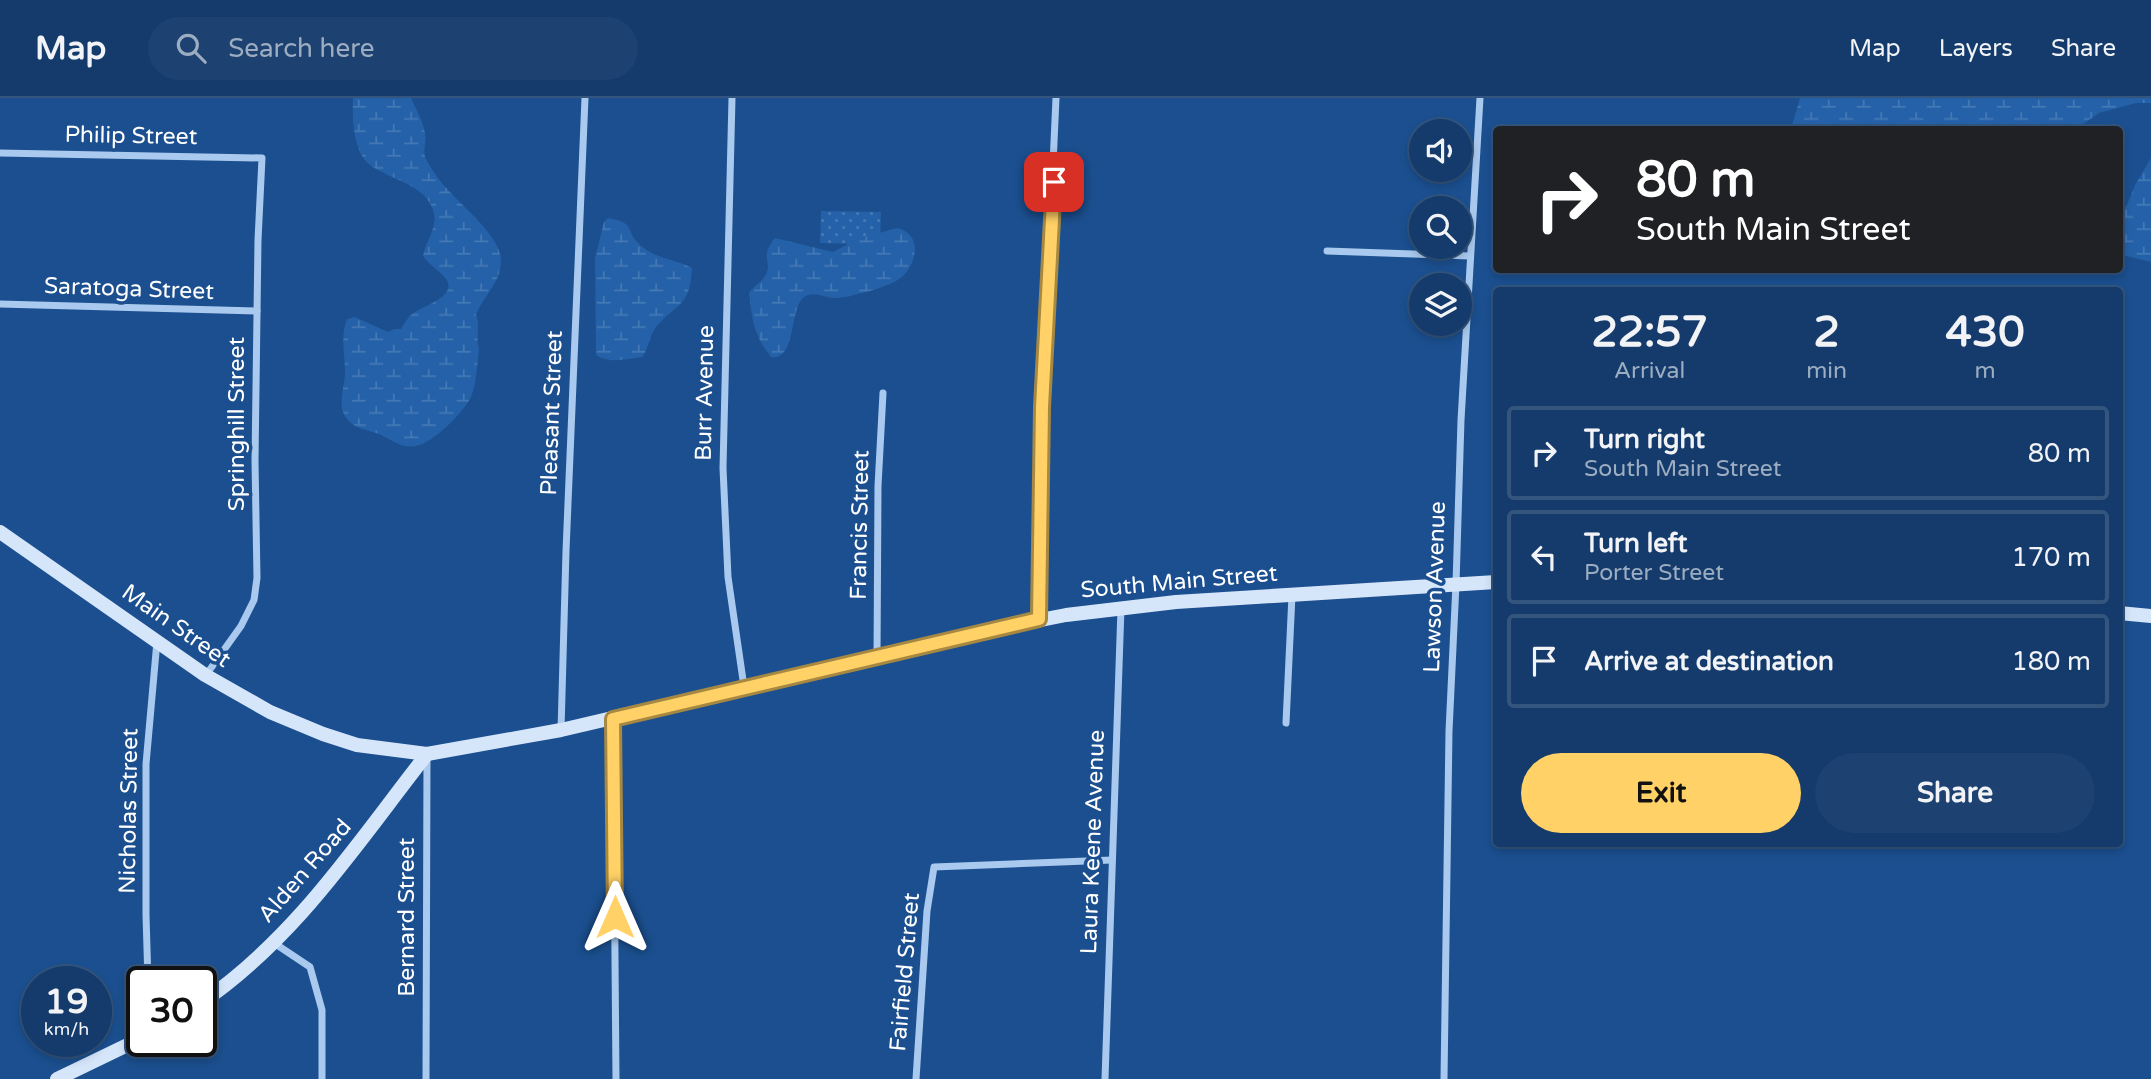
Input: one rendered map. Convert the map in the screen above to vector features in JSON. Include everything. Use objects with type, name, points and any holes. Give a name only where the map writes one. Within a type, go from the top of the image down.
[{"type":"main road","name":"Main Street","points":[[0,532],[205,675],[270,712],[336,738]]},
{"type":"main road","name":"South Main Street","points":[[336,738],[364,746],[427,754],[613,719],[1039,619],[1121,607],[1493,582]]},
{"type":"main road","points":[[2123,613],[2151,616]]},
{"type":"main road","name":"Alden Road","points":[[217,990],[273,943],[325,888],[427,754]]},
{"type":"main road","points":[[57,1079],[126,1046]]},
{"type":"street","name":"Pleasant Street","points":[[561,730],[565,563],[585,98]]},
{"type":"street","name":"Burr Avenue","points":[[732,98],[723,468],[728,578],[744,688]]},
{"type":"street","points":[[1039,619],[1042,407],[1056,98]]},
{"type":"street","name":"Lawson Avenue","points":[[1472,224],[1480,98]]},
{"type":"street","name":"Philip Street","points":[[0,153],[262,158]]},
{"type":"street","name":"Springhill Street","points":[[205,675],[242,626],[254,600],[257,578],[255,461],[262,158]]},
{"type":"street","points":[[1327,251],[1409,254]]},
{"type":"street","name":"Lawson Avenue","points":[[1444,1079],[1448,731],[1470,259]]},
{"type":"street","name":"Saratoga Street","points":[[0,304],[257,312]]},
{"type":"street","name":"Francis Street","points":[[877,658],[878,486],[883,393]]},
{"type":"street","points":[[1286,723],[1292,594]]},
{"type":"street","name":"Laura Keene Avenue","points":[[1105,1079],[1121,607]]},
{"type":"street","name":"Nicholas Street","points":[[148,966],[146,764],[157,640]]},
{"type":"street","points":[[613,719],[616,1079]]},
{"type":"street","name":"Bernard Street","points":[[426,1079],[427,754]]},
{"type":"street","name":"Fairfield Street","points":[[916,1079],[927,911],[934,868],[1112,860]]},
{"type":"street","points":[[273,943],[310,968],[322,1010],[321,1079]]},
{"type":"green space","points":[[353,98],[411,98],[424,129],[424,153],[428,164],[490,234],[500,253],[498,277],[476,315],[479,349],[471,397],[447,426],[423,444],[411,447],[362,429],[344,414],[342,396],[345,326],[347,319],[355,317],[388,332],[401,329],[411,315],[436,301],[447,291],[449,285],[444,276],[423,256],[434,225],[431,204],[417,190],[378,170],[364,159],[355,134]]},
{"type":"green space","points":[[1800,98],[2151,98],[2151,103],[2136,103],[2099,113],[2080,126],[1792,126]]},
{"type":"green space","points":[[2151,158],[2151,262],[2123,255],[2123,210]]},
{"type":"green space","points":[[821,211],[881,212],[880,245],[820,243]]},
{"type":"green space","points":[[608,218],[627,225],[635,240],[646,250],[692,268],[686,297],[656,327],[642,357],[612,360],[596,355],[595,258],[604,222]]},
{"type":"green space","points":[[897,228],[912,238],[915,246],[912,263],[907,272],[892,283],[855,295],[835,298],[807,295],[799,303],[785,351],[779,356],[771,357],[755,327],[749,293],[764,278],[768,267],[768,250],[775,238],[833,252],[858,239]]},
{"type":"route","points":[[615,917],[613,719],[1039,619],[1042,407],[1054,182]]}]
